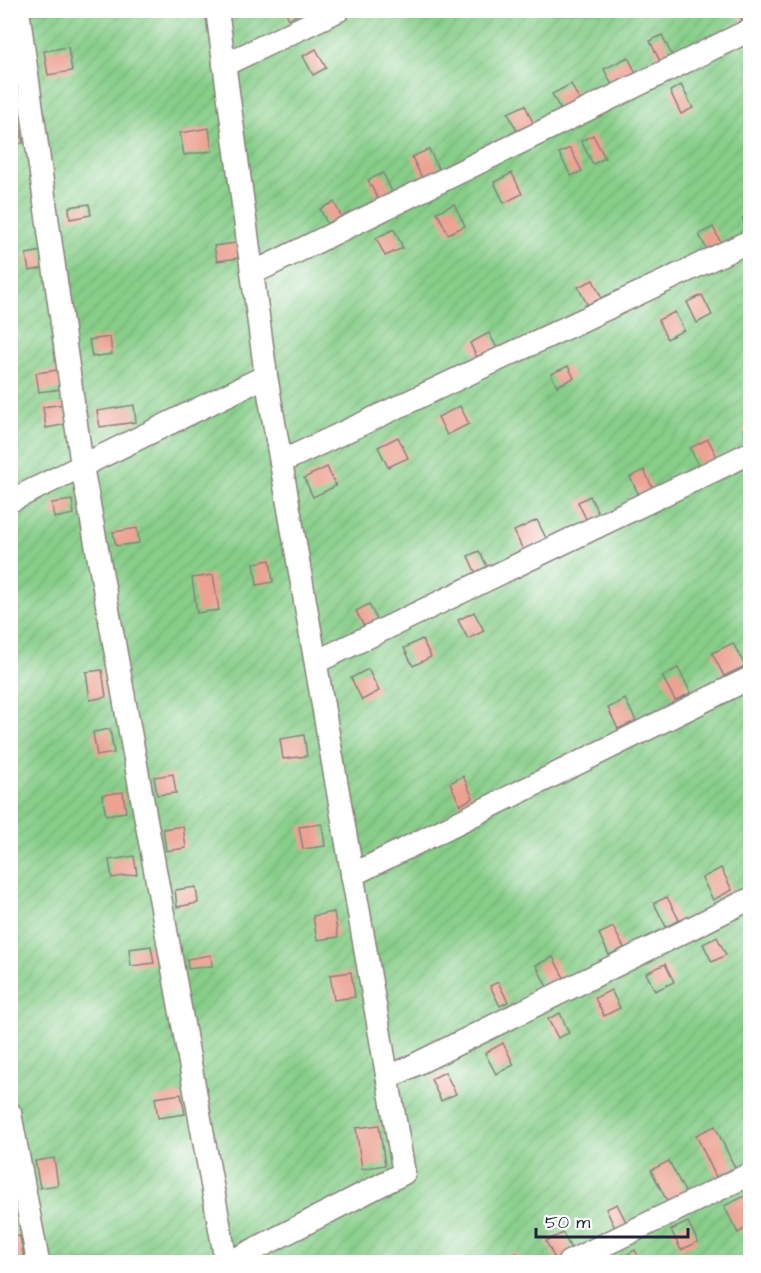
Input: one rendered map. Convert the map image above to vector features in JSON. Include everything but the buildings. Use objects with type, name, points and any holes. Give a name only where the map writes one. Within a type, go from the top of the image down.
[{"type":"lane","points":[[18,10],[82,466],[228,1263],[404,1173],[266,376],[217,10]]},
{"type":"lane","points":[[224,65],[339,10]]},
{"type":"lane","points":[[253,273],[750,30]]},
{"type":"lane","points":[[281,462],[750,241]]},
{"type":"lane","points":[[10,501],[266,376]]},
{"type":"lane","points":[[316,662],[750,453]]},
{"type":"lane","points":[[352,875],[750,678]]},
{"type":"lane","points":[[388,1078],[750,899]]},
{"type":"lane","points":[[10,1113],[38,1263]]},
{"type":"lane","points":[[569,1263],[750,1174]]},
{"type":"green space","points":[[11,11],[750,11],[750,1262],[11,1262]]}]
